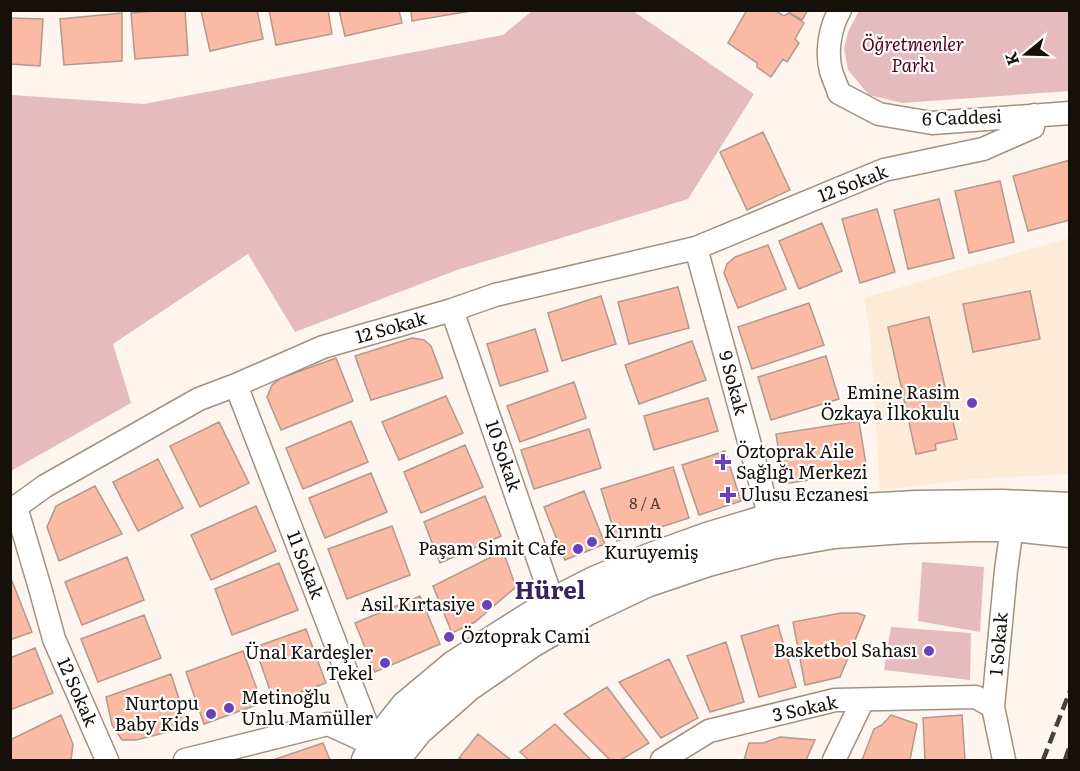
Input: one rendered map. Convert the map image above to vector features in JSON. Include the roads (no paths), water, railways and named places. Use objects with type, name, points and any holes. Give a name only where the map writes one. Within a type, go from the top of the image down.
[{"type":"main road","points":[[379,757],[405,706],[446,672],[499,636],[554,602],[594,581],[707,537],[770,518],[845,509],[1003,504],[1070,507]]},
{"type":"main road","points":[[379,757],[418,731],[468,687],[532,643],[587,611],[646,583],[708,562],[771,545],[834,534],[905,529],[1012,527],[1070,533]]},
{"type":"street","name":"6 Caddesi","points":[[840,10],[829,41],[830,69],[839,93],[879,114],[932,123],[1070,113]]},
{"type":"street","name":"12 Sokak","points":[[107,760],[54,639],[16,507],[45,486],[199,399],[322,347],[452,310],[495,295],[696,248],[884,170],[983,149],[1033,127],[1034,115]]},
{"type":"street","name":"9 Sokak","points":[[696,248],[770,518]]},
{"type":"street","name":"10 Sokak","points":[[452,310],[554,602]]},
{"type":"street","name":"11 Sokak","points":[[236,385],[379,757]]},
{"type":"street","name":"1 Sokak","points":[[1004,760],[993,707],[1012,527]]},
{"type":"street","name":"3 Sokak","points":[[662,760],[710,731],[835,700],[976,697],[993,707]]},
{"type":"street","points":[[834,760],[863,700]]},
{"type":"street","points":[[185,760],[328,724],[379,757]]},
{"type":"railway","points":[[1043,760],[1070,691]]},
{"type":"railway","points":[[1065,760],[1070,745]]},
{"type":"place","name":"Emine Rasim Özkaya İlkokulu","points":[[972,403]]},
{"type":"place","name":"Öztoprak Aile Sağlığı Merkezi","points":[[723,462]]},
{"type":"place","name":"Ulusu Eczanesi","points":[[728,495]]},
{"type":"place","name":"Kırıntı Kuruyemiş","points":[[592,542]]},
{"type":"place","name":"Paşam Simit Cafe","points":[[578,549]]},
{"type":"place","name":"Asil Kırtasiye","points":[[487,605]]},
{"type":"place","name":"Öztoprak Cami","points":[[449,637]]},
{"type":"place","name":"Basketbol Sahası","points":[[929,651]]},
{"type":"place","name":"Ünal Kardeşler Tekel","points":[[385,663]]},
{"type":"place","name":"Metinoğlu Unlu Mamüller","points":[[229,708]]},
{"type":"place","name":"Nurtopu Baby Kids","points":[[211,714]]},
{"type":"district","name":"Hürel","points":[[550,591]]},
{"type":"park label","name":"Öğretmenler Parkı","points":[[913,55]]}]
